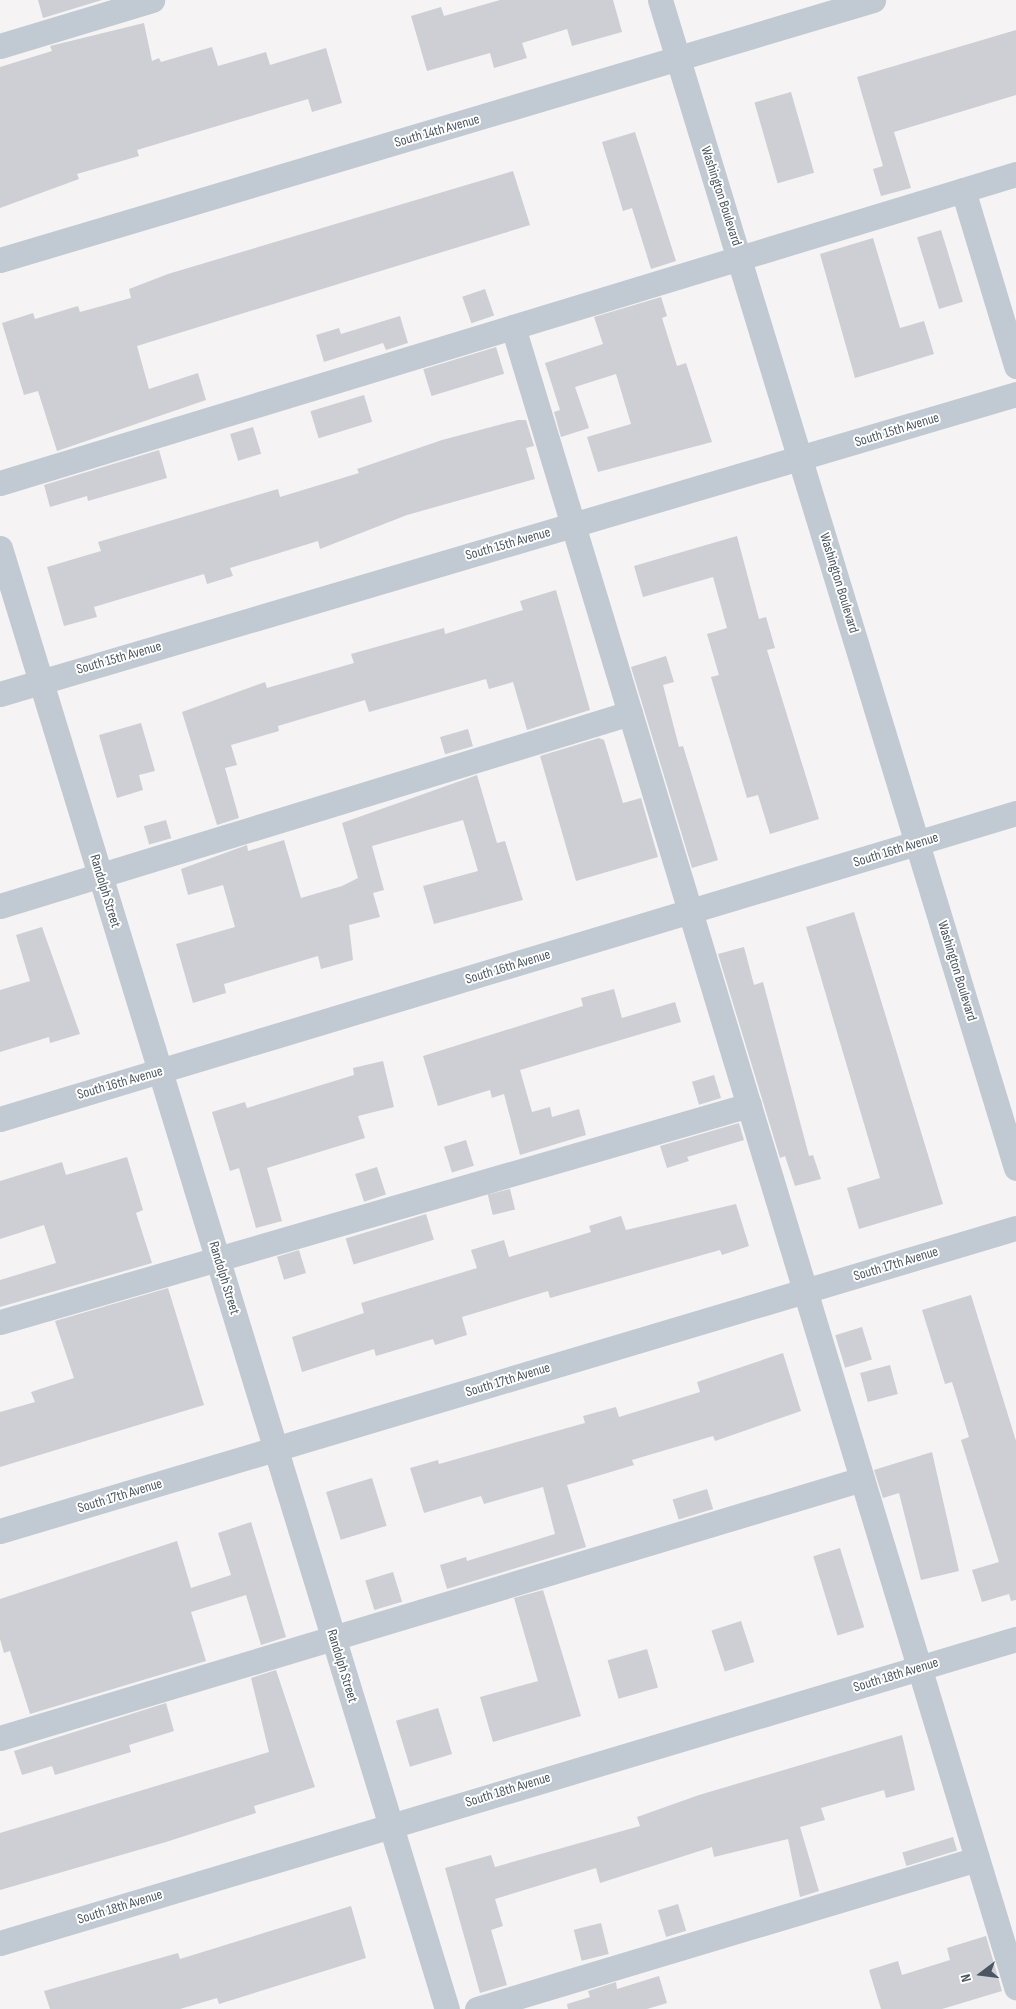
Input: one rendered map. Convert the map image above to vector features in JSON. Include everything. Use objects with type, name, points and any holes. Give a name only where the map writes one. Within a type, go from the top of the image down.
[{"type":"street","points":[[0,46],[152,0]]},
{"type":"street","name":"Washington Boulevard","points":[[660,0],[677,60],[741,258],[1016,1168]]},
{"type":"street","name":"South 14th Avenue","points":[[0,260],[677,60],[873,0]]},
{"type":"street","points":[[0,483],[1016,174]]},
{"type":"street","points":[[963,190],[1016,366]]},
{"type":"street","points":[[513,327],[1016,1987]]},
{"type":"street","name":"South 15th Avenue","points":[[0,694],[1016,394]]},
{"type":"street","name":"Randolph Street","points":[[0,548],[447,2009]]},
{"type":"street","points":[[0,906],[630,713]]},
{"type":"street","name":"South 16th Avenue","points":[[0,1119],[1016,813]]},
{"type":"street","points":[[0,1322],[748,1105]]},
{"type":"street","name":"South 17th Avenue","points":[[0,1531],[1016,1228]]},
{"type":"street","points":[[0,1738],[862,1479]]},
{"type":"street","name":"South 18th Avenue","points":[[0,1943],[1016,1639]]},
{"type":"street","points":[[477,2009],[977,1859]]},
{"type":"building","points":[[38,0],[102,0],[43,18]]},
{"type":"building","points":[[500,0],[613,0],[622,32],[572,46],[567,29],[522,43],[527,58],[494,68],[490,53],[427,71],[411,16],[441,7],[444,16]]},
{"type":"building","points":[[144,23],[152,61],[159,58],[161,62],[212,47],[218,66],[266,52],[270,65],[326,48],[342,103],[312,112],[308,99],[137,150],[139,156],[77,174],[79,179],[0,208],[0,67],[52,51],[50,46]]},
{"type":"building","points":[[1016,30],[1016,95],[894,132],[911,188],[881,196],[873,169],[883,166],[857,77]]},
{"type":"building","points":[[791,92],[814,173],[778,183],[754,102]]},
{"type":"building","points":[[635,132],[676,261],[651,269],[632,208],[623,211],[602,142]]},
{"type":"building","points":[[513,171],[530,225],[137,346],[149,389],[198,373],[206,400],[57,451],[38,391],[24,395],[2,323],[33,313],[35,319],[78,306],[80,312],[131,298],[129,289],[168,274]]},
{"type":"building","points":[[941,230],[963,302],[939,309],[917,237]]},
{"type":"building","points":[[873,238],[900,328],[924,321],[934,354],[855,378],[820,254]]},
{"type":"building","points":[[485,289],[494,315],[471,323],[462,297]]},
{"type":"building","points":[[661,297],[667,316],[662,318],[677,366],[686,363],[712,442],[598,472],[587,437],[631,424],[616,374],[575,387],[589,428],[561,437],[554,412],[560,410],[545,363],[603,344],[594,317]]},
{"type":"building","points":[[400,316],[408,343],[386,350],[383,343],[324,362],[316,335],[339,328],[341,334]]},
{"type":"building","points":[[496,347],[504,374],[432,396],[423,369]]},
{"type":"building","points":[[364,395],[372,422],[319,438],[310,411]]},
{"type":"building","points":[[518,420],[526,420],[534,446],[526,448],[535,479],[407,515],[320,549],[318,541],[230,568],[233,576],[207,584],[204,574],[94,607],[97,617],[64,626],[47,567],[101,551],[98,542],[278,489],[280,497],[359,473],[357,469],[442,440]]},
{"type":"building","points":[[253,427],[261,454],[238,461],[230,434]]},
{"type":"building","points":[[159,450],[167,478],[88,501],[87,496],[50,507],[44,485]]},
{"type":"building","points":[[737,536],[759,619],[766,617],[775,648],[767,650],[819,819],[770,834],[758,795],[747,798],[711,677],[719,675],[707,634],[727,628],[713,577],[643,597],[634,566]]},
{"type":"building","points":[[556,590],[590,710],[527,730],[513,682],[489,689],[486,679],[369,712],[365,700],[278,726],[279,731],[231,745],[237,765],[225,768],[239,818],[217,825],[182,712],[265,682],[267,688],[354,663],[351,654],[444,628],[445,634],[523,610],[520,601]]},
{"type":"building","points":[[666,656],[674,682],[663,685],[679,747],[683,746],[718,860],[692,868],[631,667]]},
{"type":"building","points":[[141,723],[155,771],[139,775],[143,790],[117,798],[99,735]]},
{"type":"building","points":[[468,729],[473,746],[445,754],[440,737]]},
{"type":"building","points":[[599,738],[604,740],[623,803],[641,798],[658,857],[576,881],[540,756]]},
{"type":"building","points":[[477,775],[497,843],[505,841],[523,900],[434,924],[423,886],[478,871],[463,820],[372,846],[384,890],[373,893],[380,917],[349,925],[353,960],[321,969],[318,956],[224,984],[226,993],[193,1003],[176,944],[235,927],[223,885],[188,895],[181,869],[247,845],[248,851],[284,840],[301,898],[342,886],[358,878],[342,823]]},
{"type":"building","points":[[166,820],[171,838],[149,845],[144,826]]},
{"type":"building","points":[[854,912],[943,1204],[859,1229],[847,1188],[880,1178],[806,927]]},
{"type":"building","points":[[42,927],[80,1034],[50,1043],[49,1037],[0,1052],[0,990],[30,981],[16,935]]},
{"type":"building","points":[[744,947],[754,985],[763,982],[809,1156],[813,1155],[821,1179],[795,1186],[785,1156],[780,1158],[718,954]]},
{"type":"building","points":[[614,989],[622,1018],[675,1002],[681,1022],[520,1070],[532,1112],[550,1107],[552,1117],[579,1109],[586,1135],[520,1155],[504,1094],[492,1098],[490,1090],[438,1106],[423,1056],[583,1006],[581,998]]},
{"type":"building","points":[[383,1061],[394,1107],[358,1116],[365,1138],[267,1168],[282,1221],[256,1228],[239,1168],[230,1171],[212,1112],[245,1102],[247,1108],[354,1075],[353,1068]]},
{"type":"building","points":[[714,1075],[721,1098],[699,1105],[692,1082]]},
{"type":"building","points":[[739,1123],[744,1140],[687,1157],[689,1161],[667,1168],[660,1146]]},
{"type":"building","points":[[466,1140],[474,1166],[452,1173],[444,1147]]},
{"type":"building","points":[[127,1157],[143,1210],[136,1213],[152,1263],[0,1307],[0,1280],[56,1263],[44,1225],[0,1239],[0,1181],[62,1162],[66,1175]]},
{"type":"building","points":[[377,1167],[386,1195],[364,1202],[355,1174]]},
{"type":"building","points":[[510,1189],[515,1209],[493,1215],[488,1195]]},
{"type":"building","points":[[736,1204],[749,1246],[722,1255],[720,1250],[550,1298],[548,1291],[462,1317],[467,1335],[435,1345],[433,1339],[376,1356],[374,1349],[302,1372],[292,1337],[364,1313],[361,1303],[477,1268],[471,1250],[504,1240],[509,1257],[591,1232],[589,1226],[621,1216],[626,1230]]},
{"type":"building","points":[[426,1214],[434,1240],[354,1264],[346,1239]]},
{"type":"building","points":[[299,1250],[306,1273],[284,1280],[277,1257]]},
{"type":"building","points":[[168,1288],[204,1405],[0,1467],[0,1412],[35,1402],[31,1392],[74,1378],[55,1321]]},
{"type":"building","points":[[971,1295],[1016,1441],[1016,1600],[1011,1601],[1009,1594],[982,1602],[972,1570],[999,1562],[961,1440],[969,1437],[952,1382],[945,1384],[922,1310]]},
{"type":"building","points":[[862,1327],[872,1360],[845,1368],[835,1335]]},
{"type":"building","points":[[783,1353],[801,1411],[715,1441],[713,1436],[632,1460],[634,1465],[567,1485],[586,1547],[447,1589],[440,1565],[466,1557],[467,1561],[555,1534],[543,1487],[484,1504],[481,1496],[424,1513],[410,1468],[438,1460],[439,1464],[585,1423],[583,1416],[616,1407],[619,1417],[700,1392],[697,1382]]},
{"type":"building","points":[[890,1365],[898,1394],[868,1402],[860,1373]]},
{"type":"building","points":[[932,1452],[959,1571],[921,1580],[899,1493],[883,1498],[874,1470]]},
{"type":"building","points":[[372,1478],[387,1526],[341,1540],[326,1492]]},
{"type":"building","points":[[707,1489],[713,1509],[679,1520],[673,1500]]},
{"type":"building","points":[[251,1522],[286,1637],[261,1645],[246,1595],[191,1612],[206,1661],[30,1714],[10,1651],[4,1653],[0,1639],[0,1599],[177,1541],[191,1588],[231,1575],[218,1533]]},
{"type":"building","points":[[840,1548],[864,1627],[837,1636],[813,1556]]},
{"type":"building","points":[[393,1572],[402,1602],[374,1610],[365,1580]]},
{"type":"building","points":[[543,1590],[581,1716],[493,1742],[480,1697],[538,1681],[514,1598]]},
{"type":"building","points":[[741,1621],[754,1662],[725,1671],[712,1631]]},
{"type":"building","points":[[647,1649],[658,1687],[619,1699],[608,1660]]},
{"type":"building","points":[[276,1670],[315,1787],[254,1806],[256,1813],[166,1842],[0,1890],[0,1833],[269,1752],[251,1678]]},
{"type":"building","points":[[166,1703],[174,1731],[129,1745],[131,1752],[55,1775],[52,1766],[22,1775],[14,1751]]},
{"type":"building","points":[[438,1708],[452,1754],[410,1767],[396,1721]]},
{"type":"building","points":[[902,1735],[915,1790],[886,1798],[884,1790],[821,1808],[825,1820],[800,1827],[819,1891],[800,1897],[788,1839],[714,1857],[712,1847],[600,1883],[596,1868],[495,1899],[503,1926],[491,1930],[507,1985],[480,1993],[445,1868],[491,1855],[495,1867],[640,1826],[637,1817],[699,1795]]},
{"type":"building","points":[[953,1837],[957,1850],[906,1866],[902,1852]]},
{"type":"building","points":[[678,1904],[686,1931],[666,1937],[658,1910]]},
{"type":"building","points":[[351,1906],[366,1958],[219,2004],[217,1998],[180,2009],[50,2009],[44,1991],[178,1953],[180,1959]]},
{"type":"building","points":[[601,1923],[609,1954],[582,1961],[574,1930]]},
{"type":"building","points":[[986,1936],[1002,1991],[942,2009],[881,2009],[869,1970],[898,1961],[902,1975],[950,1960],[947,1948]]},
{"type":"building","points":[[659,1976],[667,2003],[647,2009],[568,2009],[567,2004],[590,1997],[588,1991],[616,1982],[617,1989]]}]
